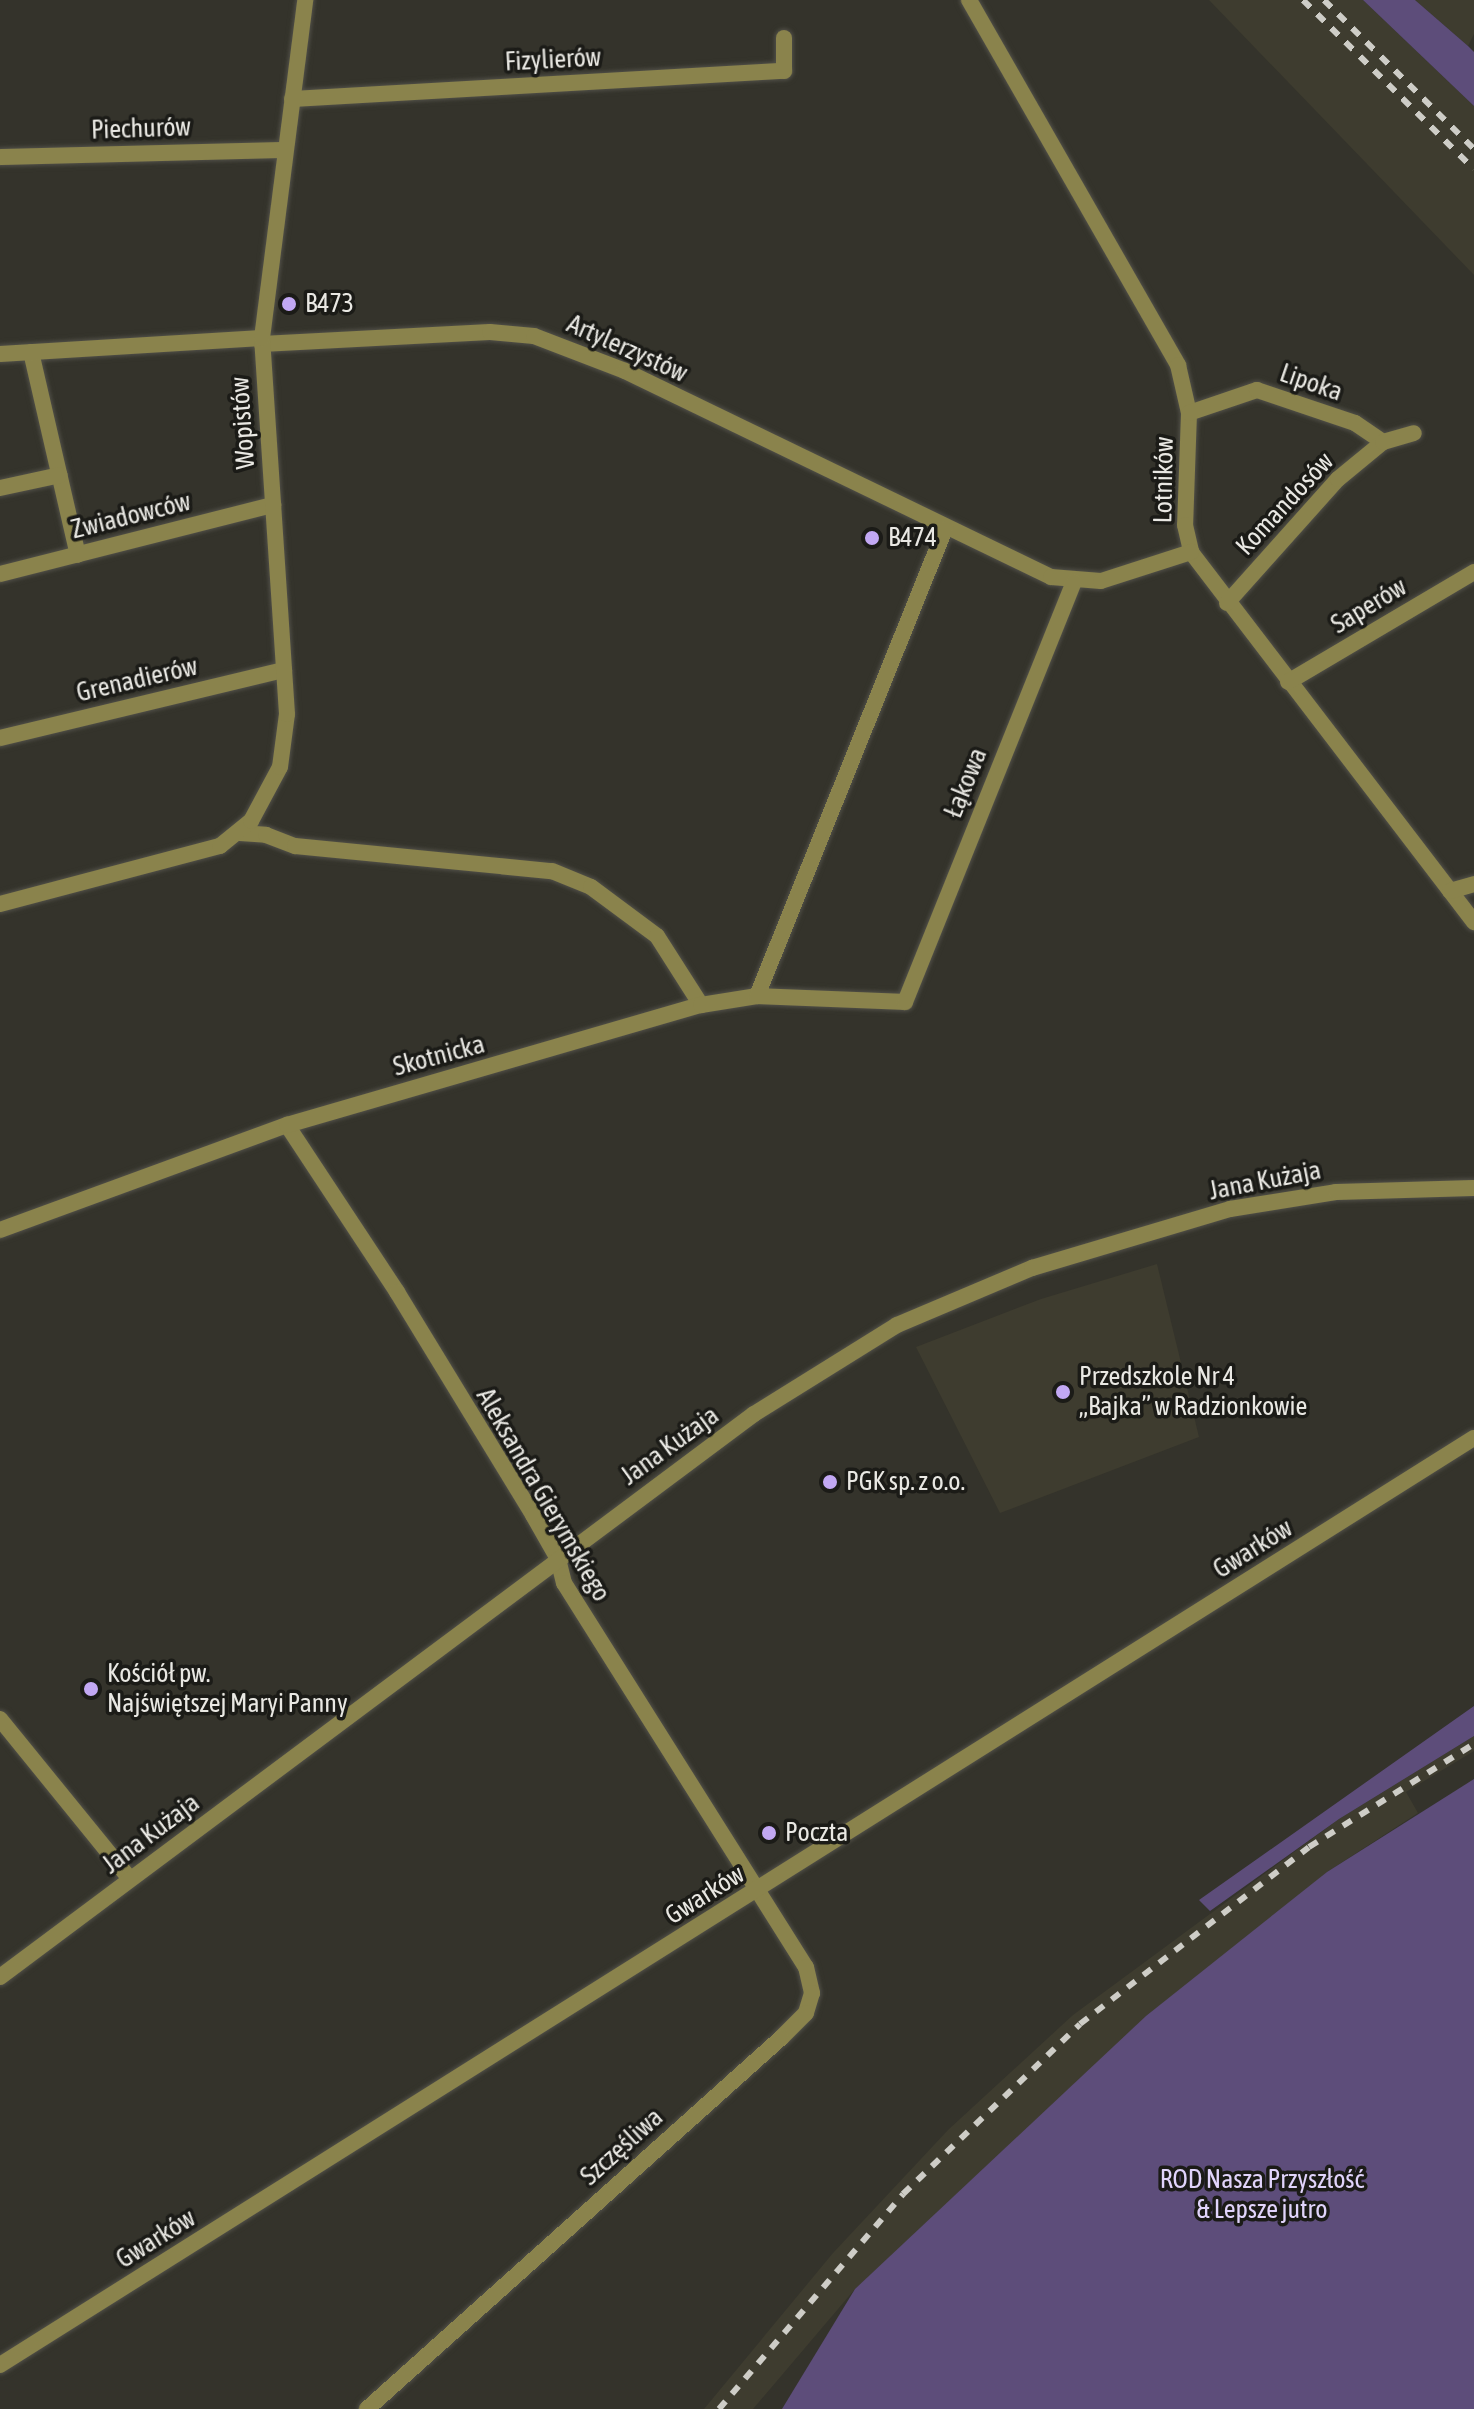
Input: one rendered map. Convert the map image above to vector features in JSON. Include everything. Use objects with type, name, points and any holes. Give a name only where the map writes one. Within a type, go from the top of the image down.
[{"type":"street","name":"Wopistów","points":[[0,904],[184,859],[240,833],[271,792],[280,767],[287,714],[262,341],[305,0]]},
{"type":"street","name":"Lotników","points":[[969,0],[1165,338],[1189,413],[1185,525],[1191,552],[1474,922]]},
{"type":"street","name":"Fizylierów","points":[[292,99],[784,71],[784,38]]},
{"type":"street","name":"Piechurów","points":[[0,157],[284,150]]},
{"type":"street","name":"Artylerzystów","points":[[0,354],[490,332],[534,336],[625,371],[1028,569],[1074,582],[1127,576],[1191,552]]},
{"type":"street","points":[[31,352],[78,555]]},
{"type":"street","name":"Lipoka","points":[[1189,413],[1257,390],[1355,423],[1383,442]]},
{"type":"street","points":[[1383,442],[1414,433]]},
{"type":"street","name":"Komandosów","points":[[1227,603],[1338,479],[1383,442]]},
{"type":"street","points":[[0,488],[60,475]]},
{"type":"street","name":"Zwiadowców","points":[[0,574],[273,505]]},
{"type":"street","points":[[757,996],[945,529]]},
{"type":"street","name":"Saperów","points":[[1288,682],[1474,572]]},
{"type":"street","name":"Łąkowa","points":[[905,1002],[1074,582]]},
{"type":"street","name":"Grenadierów","points":[[0,738],[284,670]]},
{"type":"street","points":[[240,833],[266,835],[295,846],[552,871],[591,887],[657,936],[701,1005]]},
{"type":"street","points":[[1450,891],[1474,884]]},
{"type":"street","name":"Skotnicka","points":[[0,1230],[287,1125],[701,1005],[757,996],[905,1002]]},
{"type":"street","name":"Aleksandra Gierymskiego","points":[[287,1125],[397,1292],[558,1559],[564,1583],[757,1891]]},
{"type":"street","name":"Jana Kużaja","points":[[0,1977],[800,1382],[897,1325],[984,1285],[1115,1241],[1296,1196],[1386,1188],[1474,1188]]},
{"type":"street","name":"Gwarków","points":[[0,2365],[1474,1438]]},
{"type":"street","points":[[0,1719],[130,1879]]},
{"type":"street","name":"Szczęśliwa","points":[[367,2409],[806,2013],[812,1993],[806,1967],[757,1891]]},
{"type":"shaded area","points":[[1209,0],[1363,0],[1474,106],[1474,275]]},
{"type":"shaded area","points":[[1415,0],[1474,0],[1474,34],[1468,46]]},
{"type":"shaded area","name":"Przedszkole Nr 4 „Bajka” w Radzionkowie","points":[[1157,1264],[1199,1437],[1000,1513],[916,1347],[1041,1299]]},
{"type":"shaded area","points":[[1474,1736],[1474,1751],[1406,1792],[1418,1813],[1327,1872],[855,2289],[753,2409],[704,2409],[833,2253],[948,2130],[1073,2015],[1339,1819]]},
{"type":"green space","points":[[1363,0],[1415,0],[1468,46],[1474,52],[1474,106]]},
{"type":"green space","points":[[1474,1706],[1474,1736],[1339,1819],[1210,1911],[1199,1900]]},
{"type":"green space","name":"ROD Nasza Przyszłość & Lepsze jutro","points":[[1474,1779],[1474,2409],[782,2409],[855,2289],[1146,2016],[1327,1872]]},
{"type":"railway","points":[[1303,0],[1474,169]]},
{"type":"railway","points":[[1324,0],[1474,149]]},
{"type":"railway","points":[[719,2409],[903,2194],[1080,2024],[1309,1847],[1474,1744]]},
{"type":"place","name":"B473","points":[[289,304]]},
{"type":"place","name":"B474","points":[[872,538]]},
{"type":"place","name":"Przedszkole Nr 4 „Bajka” w Radzionkowie","points":[[1063,1392]]},
{"type":"place","name":"PGK sp. z o.o.","points":[[830,1482]]},
{"type":"place","name":"Kościół pw. Najświętszej Maryi Panny","points":[[91,1689]]},
{"type":"place","name":"Poczta","points":[[769,1833]]}]
